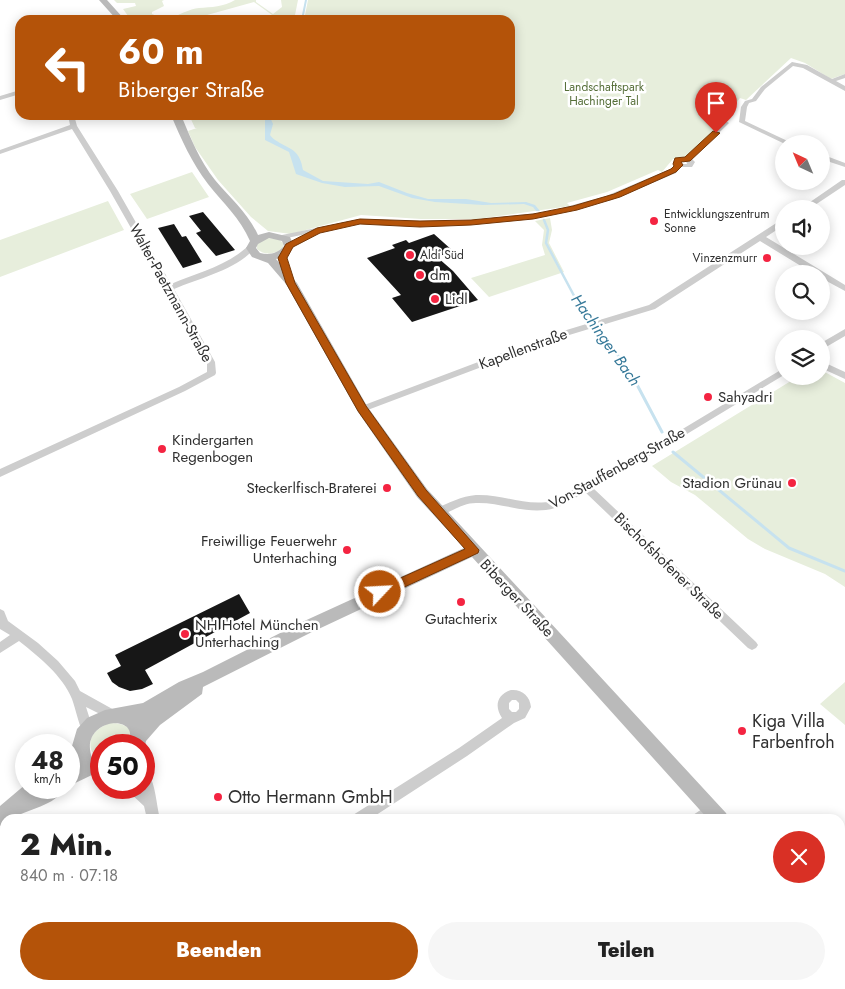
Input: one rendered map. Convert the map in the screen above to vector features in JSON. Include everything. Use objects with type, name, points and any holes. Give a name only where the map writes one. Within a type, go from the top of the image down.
[{"type":"main road","points":[[103,0],[116,15]]},
{"type":"main road","points":[[178,120],[191,150],[202,168],[242,218],[253,244],[269,235]]},
{"type":"main road","points":[[242,218],[285,245],[264,257]]},
{"type":"main road","name":"Biberger Straße","points":[[253,244],[256,254],[272,260],[291,283],[362,408],[401,465],[439,512],[708,814]]},
{"type":"main road","name":"Biberger Straße","points":[[285,245],[283,258],[291,283]]},
{"type":"main road","points":[[80,742],[87,729],[102,718],[146,710],[185,687],[210,677],[306,628],[474,550]]},
{"type":"main road","points":[[144,734],[154,720],[210,677]]},
{"type":"main road","points":[[116,715],[134,722],[137,734]]},
{"type":"main road","points":[[5,814],[22,799]]},
{"type":"main road","points":[[5,814],[36,799]]},
{"type":"street","points":[[775,137],[741,120],[744,107],[748,102],[754,100],[763,88],[788,66],[797,63],[805,66],[845,89]]},
{"type":"street","points":[[831,81],[845,76]]},
{"type":"street","points":[[0,98],[15,94]]},
{"type":"street","name":"Walter-Paetzmann-Straße","points":[[0,473],[182,389],[212,373],[211,362],[72,120]]},
{"type":"street","points":[[285,245],[317,231],[360,221],[420,224],[471,222],[547,214],[609,198],[648,183],[679,165],[690,166],[691,162],[688,160],[726,123]]},
{"type":"street","points":[[0,152],[74,126]]},
{"type":"street","points":[[830,159],[845,165]]},
{"type":"street","points":[[818,200],[845,182]]},
{"type":"street","name":"Kapellenstraße","points":[[362,408],[541,341],[652,306],[775,228]]},
{"type":"street","points":[[760,237],[806,265]]},
{"type":"street","points":[[170,291],[248,252],[253,244]]},
{"type":"street","points":[[226,264],[264,257]]},
{"type":"street","points":[[830,279],[845,288]]},
{"type":"street","points":[[830,341],[845,332]]},
{"type":"street","points":[[830,368],[845,376]]},
{"type":"street","name":"Von-Stauffenberg-Straße","points":[[439,512],[457,503],[476,499],[491,500],[519,507],[545,508],[587,488],[775,376]]},
{"type":"street","name":"Bischofshofener Straße","points":[[587,488],[752,645]]},
{"type":"street","points":[[1,621],[58,670],[76,695],[87,729]]},
{"type":"street","points":[[0,648],[19,635]]},
{"type":"street","points":[[76,695],[116,715]]},
{"type":"street","points":[[366,814],[463,752],[512,717]]},
{"type":"street","points":[[146,799],[149,802]]},
{"type":"street","points":[[149,799],[153,814]]},
{"type":"green space","points":[[114,0],[164,0],[162,1],[164,6],[152,12],[154,15],[127,15],[123,9],[136,6],[135,3],[117,3]]},
{"type":"green space","points":[[235,0],[256,0],[256,2],[273,14],[282,7],[281,0],[298,0],[295,15],[272,15],[254,2],[207,15],[178,15],[199,8],[213,7]]},
{"type":"green space","name":"Landschaftspark Hachinger Tal","points":[[308,0],[845,0],[845,74],[831,79],[805,63],[791,58],[746,100],[740,98],[732,114],[687,156],[673,159],[662,172],[658,170],[607,192],[567,203],[570,206],[477,219],[421,219],[361,215],[291,234],[268,231],[251,217],[218,180],[195,147],[188,131],[197,128],[195,128],[191,120],[515,120],[515,15],[305,15]]},
{"type":"green space","points":[[192,172],[209,197],[147,219],[130,194]]},
{"type":"green space","points":[[108,201],[124,230],[0,277],[0,240]]},
{"type":"green space","points":[[550,218],[552,230],[549,243],[564,272],[489,297],[471,278],[545,255],[542,245],[544,230],[535,221]]},
{"type":"green space","points":[[267,238],[279,239],[284,244],[282,249],[269,254],[257,249],[257,244]]},
{"type":"green space","points":[[830,375],[845,383],[845,587],[825,574],[765,549],[748,539],[695,495],[671,482],[652,466],[784,385],[830,385]]},
{"type":"green space","points":[[845,682],[845,725],[820,704]]},
{"type":"green space","points":[[109,723],[119,724],[127,727],[131,734],[94,734]]},
{"type":"water","points":[[265,120],[271,120],[273,124],[270,135],[273,139],[292,149],[299,157],[303,170],[323,181],[368,184],[379,182],[428,199],[466,199],[491,203],[526,202],[535,205],[540,211],[536,211],[533,207],[524,204],[483,205],[435,202],[412,198],[379,186],[345,187],[322,183],[296,174],[289,152],[265,140]]},
{"type":"building","points":[[203,212],[235,250],[216,256],[196,233],[201,231],[189,216]]},
{"type":"building","points":[[174,224],[182,237],[186,236],[202,262],[183,268],[158,228]]},
{"type":"building","points":[[434,234],[453,251],[437,257],[453,271],[478,300],[412,322],[392,298],[401,295],[367,258],[395,248],[392,245],[406,240],[409,243]]},
{"type":"building","name":"NH Hotel München Unterhaching","points":[[239,594],[250,613],[145,670],[153,684],[142,689],[130,691],[112,682],[107,673],[121,666],[115,655]]},
{"type":"waterway","name":"Hachinger Bach","points":[[303,15],[306,0]]},
{"type":"waterway","name":"Hachinger Bach","points":[[544,220],[548,230],[546,243],[580,307],[631,372],[635,380]]},
{"type":"waterway","name":"Hachinger Bach","points":[[634,379],[662,432]]},
{"type":"waterway","name":"Hachinger Bach","points":[[673,452],[789,548],[845,571]]},
{"type":"place","name":"Entwicklungszentrum Sonne","points":[[654,221]]},
{"type":"place","name":"Aldi Süd","points":[[410,255]]},
{"type":"place","name":"Vinzenzmurr","points":[[767,258]]},
{"type":"place","name":"dm","points":[[420,275]]},
{"type":"place","name":"Lidl","points":[[435,299]]},
{"type":"place","name":"Sahyadri","points":[[708,397]]},
{"type":"place","name":"Kindergarten Regenbogen","points":[[162,449]]},
{"type":"place","name":"Stadion Grünau","points":[[792,483]]},
{"type":"place","name":"Steckerlfisch-Braterei","points":[[387,488]]},
{"type":"place","name":"Freiwillige Feuerwehr Unterhaching","points":[[347,550]]},
{"type":"place","name":"Gutachterix","points":[[461,602]]},
{"type":"place","name":"NH Hotel München Unterhaching","points":[[185,634]]},
{"type":"place","name":"Kiga Villa Farbenfroh","points":[[742,731]]},
{"type":"place","name":"Otto Hermann GmbH","points":[[218,797]]},
{"type":"route","points":[[380,592],[474,550],[422,493],[362,408],[291,283],[283,258],[289,246],[293,242],[317,231],[360,221],[420,224],[494,221],[547,214],[574,208],[617,195],[648,183],[673,170],[679,165],[676,162],[678,160],[688,160],[716,133]]}]
